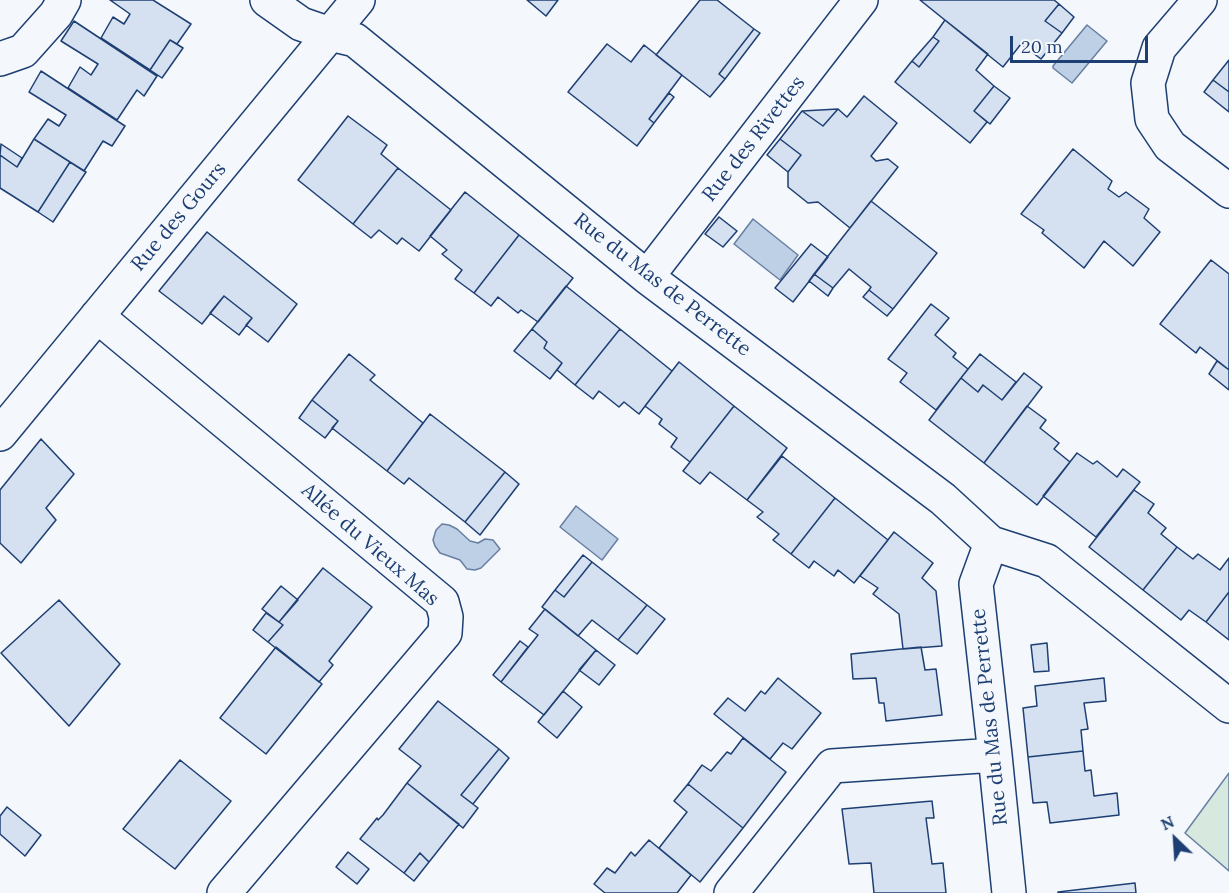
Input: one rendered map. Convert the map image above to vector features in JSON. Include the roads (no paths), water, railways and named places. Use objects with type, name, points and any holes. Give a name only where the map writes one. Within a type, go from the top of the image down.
[{"type":"street","points":[[0,59],[23,51],[56,14],[64,0]]},
{"type":"street","name":"Rue du Mas de Perrette","points":[[267,0],[301,24],[355,40],[647,277],[943,499],[992,543],[1047,561],[1229,706]]},
{"type":"street","name":"Rue des Gours","points":[[0,434],[358,0]]},
{"type":"street","name":"Rue des Rivettes","points":[[647,277],[861,0]]},
{"type":"street","points":[[1200,0],[1160,48],[1148,83],[1152,119],[1170,146],[1229,191]]},
{"type":"street","name":"Allée du Vieux Mas","points":[[97,316],[442,602],[446,617],[445,633],[225,893]]},
{"type":"street","name":"Rue du Mas de Perrette","points":[[992,543],[976,584],[1009,893]]},
{"type":"street","points":[[731,893],[832,766],[995,754]]},
{"type":"water","points":[[1087,25],[1107,41],[1072,83],[1053,66]]},
{"type":"water","points":[[753,219],[798,255],[780,280],[734,244]]},
{"type":"water","points":[[576,506],[618,539],[602,560],[560,527]]},
{"type":"water","points":[[442,524],[457,529],[470,541],[478,543],[485,539],[493,540],[500,549],[481,568],[467,569],[460,560],[440,553],[435,546],[433,540],[436,530]]}]
